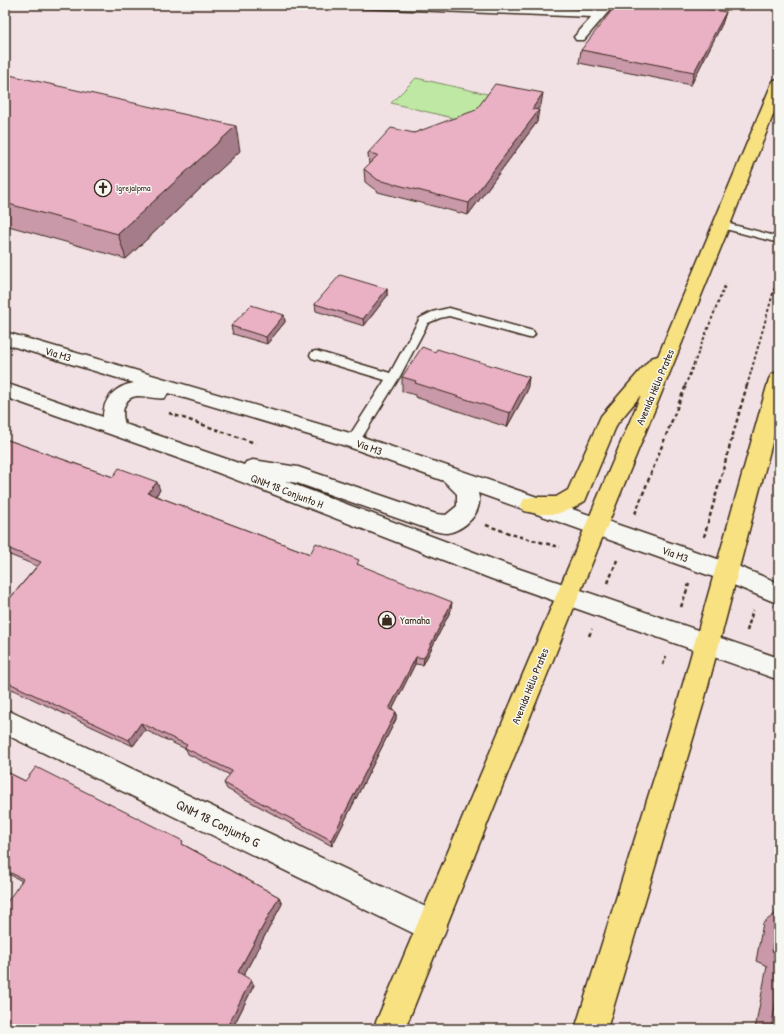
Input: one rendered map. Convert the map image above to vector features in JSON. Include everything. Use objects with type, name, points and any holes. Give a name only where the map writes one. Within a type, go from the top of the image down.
[{"type":"main road","points":[[360,5],[605,9]]},
{"type":"main road","points":[[580,37],[605,9]]},
{"type":"main road","name":"Avenida Hélio Prates","points":[[389,1029],[567,595],[673,344],[779,83]]},
{"type":"main road","name":"Via M3","points":[[5,338],[353,441],[452,477],[727,572],[779,594]]},
{"type":"main road","name":"Avenida Hélio Prates","points":[[532,505],[545,507],[557,506],[577,495],[608,421],[673,344]]},
{"type":"main road","points":[[591,1029],[707,644],[779,379]]},
{"type":"main road","points":[[117,429],[112,417],[115,402],[120,395],[140,388],[255,426],[353,441]]},
{"type":"main road","name":"QNM 18 Conjunto H","points":[[5,390],[210,461],[500,572],[567,595]]},
{"type":"main road","points":[[210,461],[298,475],[436,523],[446,524],[461,516],[468,506],[468,493],[452,477]]},
{"type":"main road","points":[[567,595],[779,669]]},
{"type":"main road","name":"QNM 18 Conjunto G","points":[[5,721],[432,926]]},
{"type":"lane","points":[[722,225],[779,240]]},
{"type":"lane","points":[[353,441],[393,378],[424,320],[436,314],[448,312],[529,334]]},
{"type":"lane","points":[[316,355],[393,378]]},
{"type":"path","points":[[680,610],[705,533],[779,272]]},
{"type":"path","points":[[607,587],[726,283]]},
{"type":"path","points":[[746,634],[755,604]]},
{"type":"path","points":[[589,636],[593,624]]},
{"type":"path","points":[[662,665],[667,652]]},
{"type":"green space","points":[[416,78],[496,96],[473,123],[391,103]]},
{"type":"building","points":[[616,5],[687,5],[726,12],[694,72],[581,50]]},
{"type":"building","name":"IgrejaIpma","points":[[5,74],[236,126],[118,234],[5,203]]},
{"type":"building","points":[[495,84],[543,93],[532,109],[539,110],[469,203],[378,180],[364,169],[378,155],[368,153],[391,128],[414,133],[476,110]]},
{"type":"building","points":[[340,275],[387,289],[363,319],[315,304]]},
{"type":"building","points":[[251,305],[284,315],[266,337],[231,326]]},
{"type":"building","points":[[422,347],[435,352],[437,349],[529,377],[510,413],[415,383],[416,381],[402,377]]},
{"type":"building","points":[[5,439],[113,477],[119,468],[157,482],[148,493],[310,554],[316,543],[359,560],[357,564],[452,602],[424,658],[416,657],[389,709],[396,712],[331,840],[224,783],[232,771],[185,748],[187,745],[141,723],[129,740],[5,681],[5,604],[41,562],[5,547]]},
{"type":"building","points":[[36,767],[183,841],[182,844],[279,897],[238,972],[251,980],[226,1029],[5,1029],[5,905],[23,879],[5,870],[5,771],[25,781]]},
{"type":"building","points":[[779,912],[779,955],[772,951]]},
{"type":"building","points":[[779,984],[779,1029],[771,1029]]},
{"type":"place","name":"IgrejaIpma","points":[[103,188]]},
{"type":"place","name":"Yamaha","points":[[387,620]]}]
